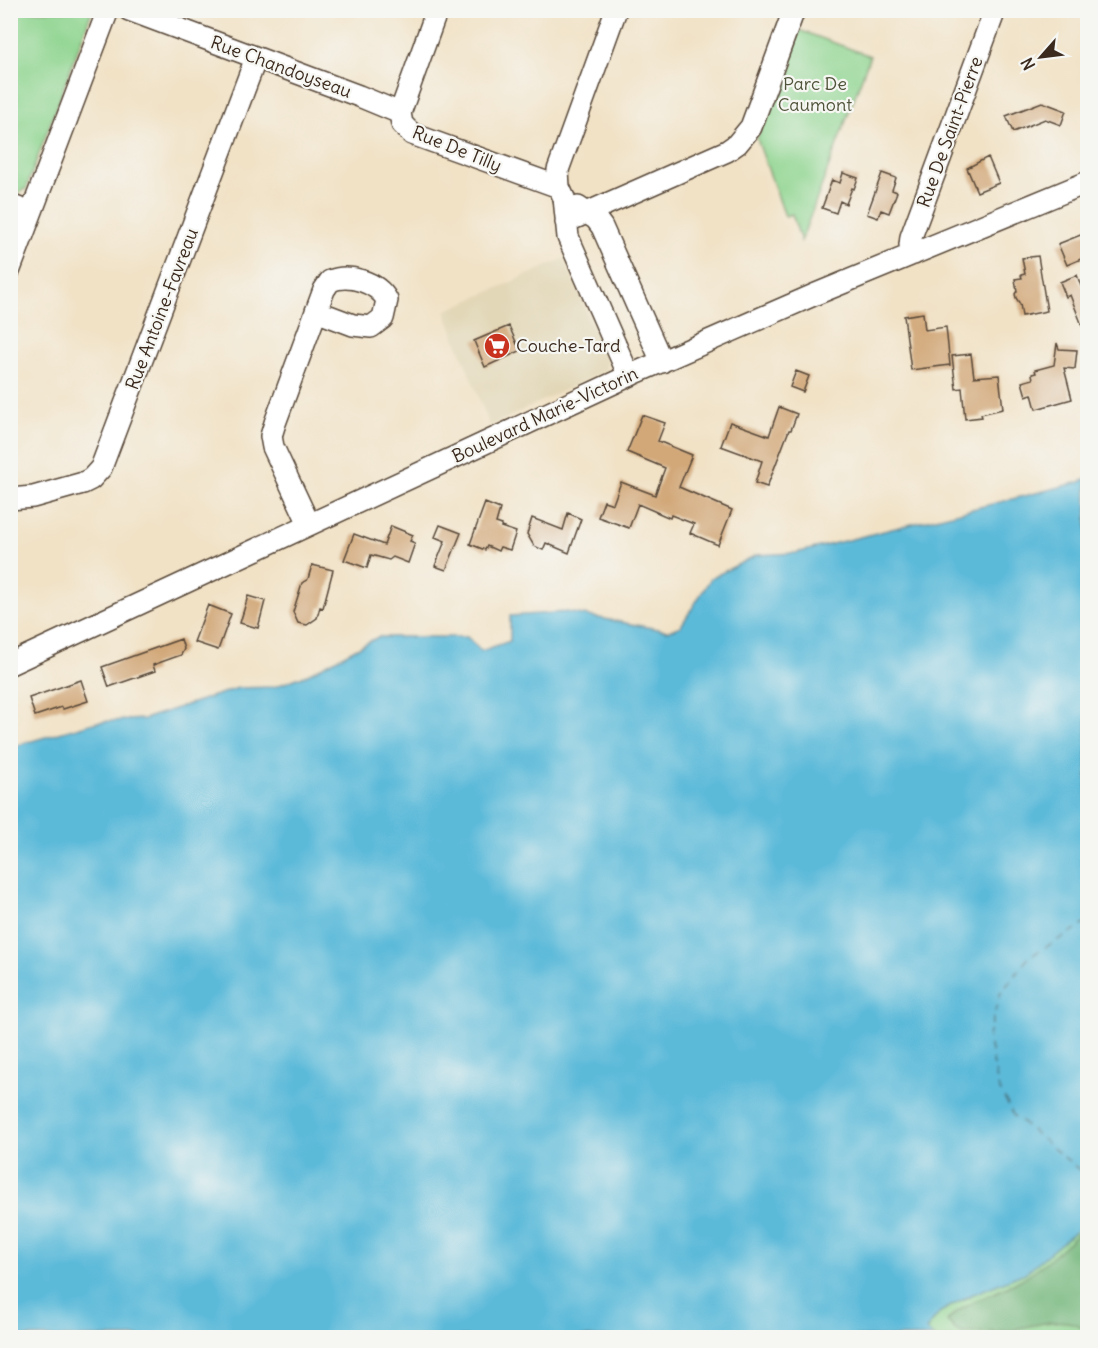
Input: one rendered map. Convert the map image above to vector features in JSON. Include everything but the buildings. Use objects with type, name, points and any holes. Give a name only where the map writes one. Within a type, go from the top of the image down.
[{"type":"street","points":[[10,269],[108,10]]},
{"type":"street","name":"Rue Chandoyseau","points":[[129,10],[400,113]]},
{"type":"street","name":"Rue De Tilly","points":[[438,10],[400,113],[402,124],[412,134],[562,193],[596,219],[602,227],[662,362]]},
{"type":"street","points":[[616,10],[558,170],[568,237],[629,376]]},
{"type":"street","points":[[566,222],[727,151],[737,144],[751,127],[794,10]]},
{"type":"street","name":"Rue De Saint-Pierre","points":[[914,254],[910,245],[911,237],[995,10]]},
{"type":"street","name":"Rue Antoine-Favreau","points":[[10,499],[33,497],[84,483],[101,468],[256,58]]},
{"type":"street","name":"Boulevard Marie-Victorin","points":[[10,664],[629,376],[1088,182]]},
{"type":"street","points":[[10,205],[31,213]]},
{"type":"street","points":[[309,525],[273,447],[271,436],[316,311]]},
{"type":"shaded area","points":[[564,259],[606,357],[606,370],[490,426],[445,311]]},
{"type":"green space","points":[[10,11],[92,11],[26,189],[17,193],[10,190]]},
{"type":"green space","name":"Parc De Caumont","points":[[799,30],[870,56],[801,241],[792,214],[785,216],[757,139]]},
{"type":"green space","points":[[1087,1222],[1087,1337],[934,1338],[926,1330],[940,1312],[1054,1249]]},
{"type":"green space","points":[[1087,1226],[1087,1331],[1069,1322],[1048,1322],[1006,1331],[959,1333],[947,1321],[962,1308],[1006,1288],[1034,1271]]},
{"type":"water","points":[[1087,478],[1087,1222],[1025,1273],[969,1296],[940,1312],[926,1330],[934,1337],[11,1337],[11,747],[97,722],[144,719],[238,688],[274,687],[308,674],[378,637],[467,637],[481,651],[510,641],[510,616],[567,612],[668,631],[681,626],[711,578],[757,555],[796,553],[1080,482]]},
{"type":"ferry route","points":[[1088,922],[1029,957],[1000,994],[988,1036],[998,1086],[1013,1115],[1088,1177]]},
{"type":"place","name":"Couche-Tard","points":[[497,346]]}]
